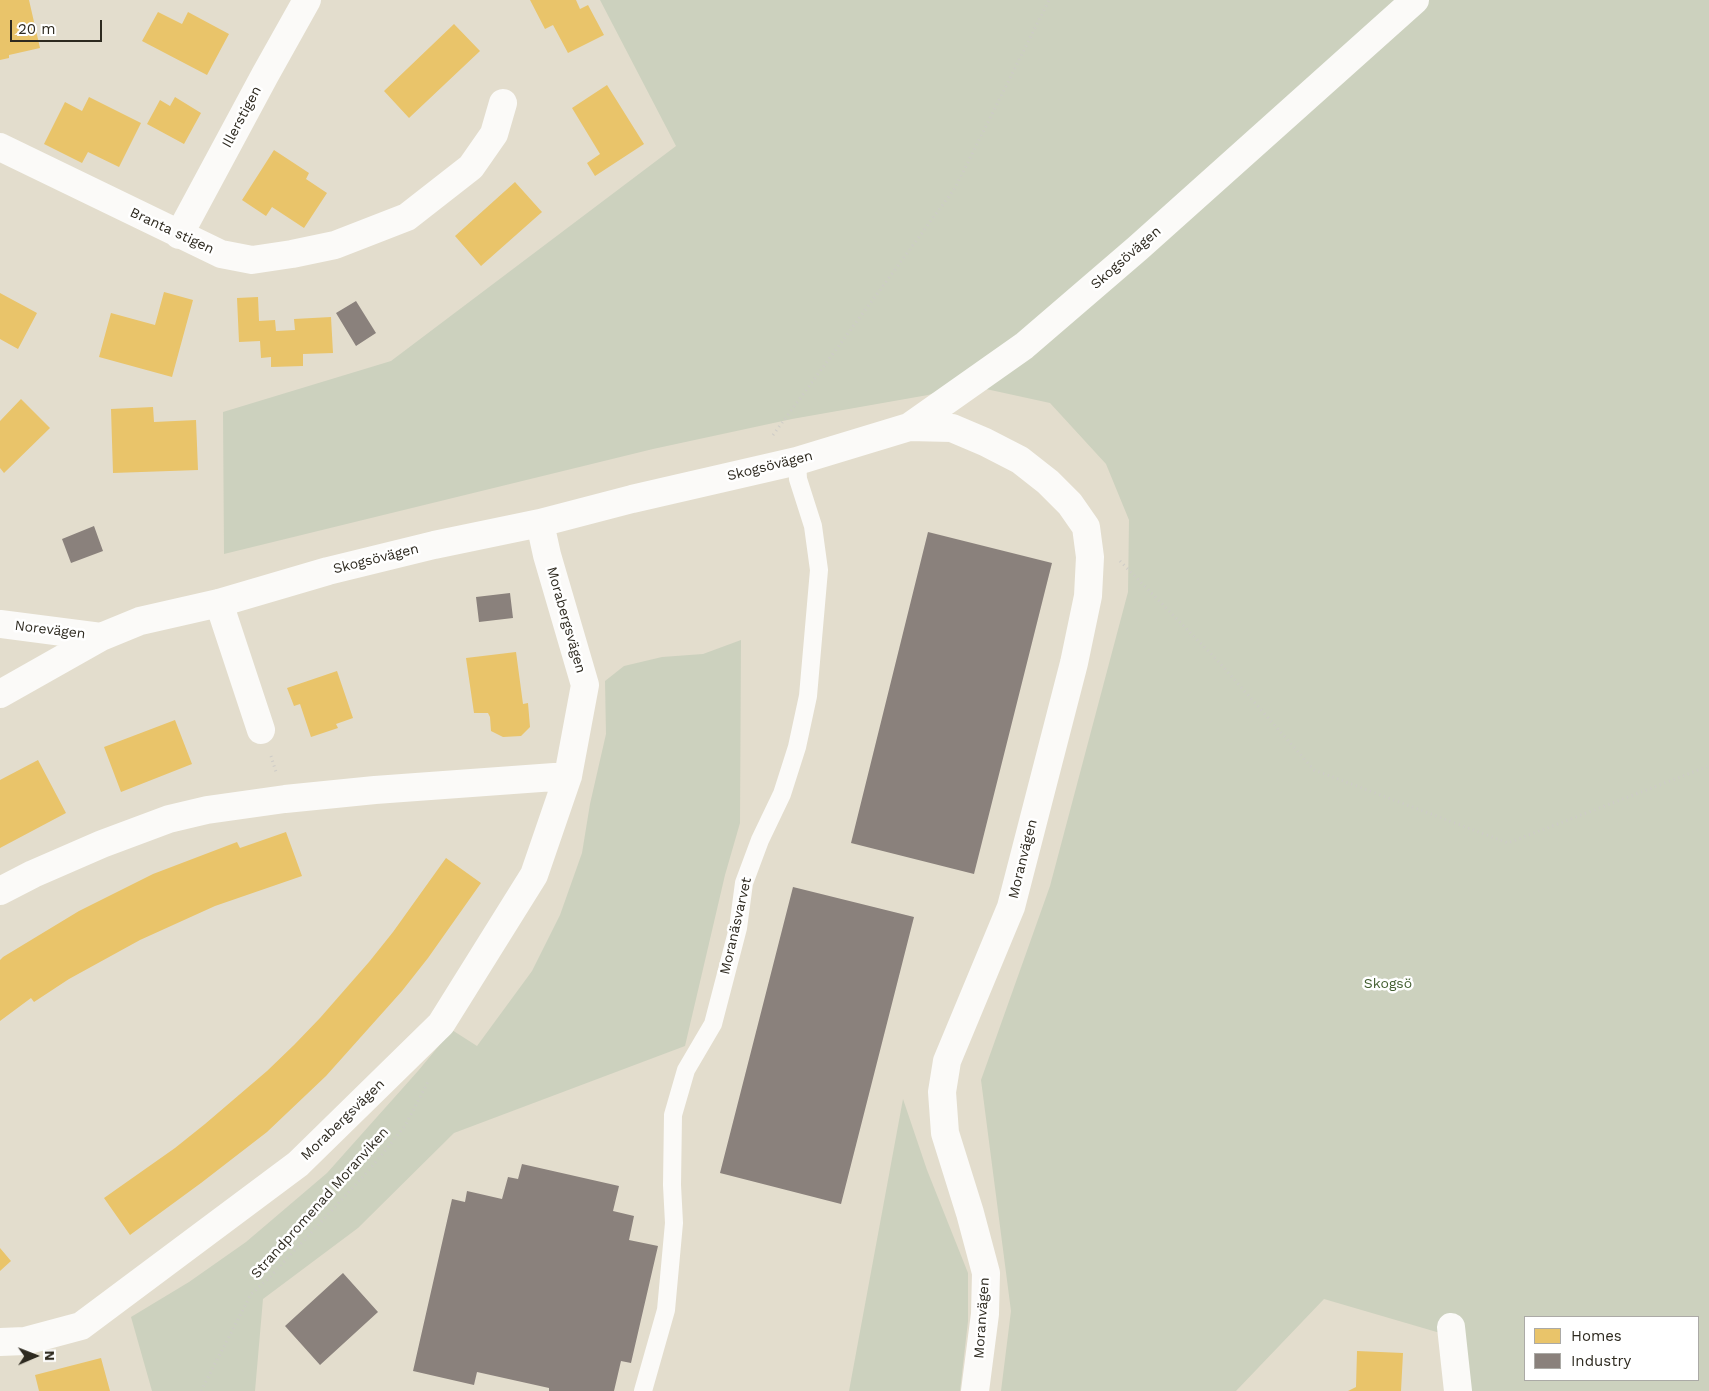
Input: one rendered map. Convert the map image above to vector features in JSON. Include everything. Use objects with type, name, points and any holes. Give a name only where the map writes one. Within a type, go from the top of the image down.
[{"type":"street","name":"Illerstigen","points":[[179,235],[260,83],[307,0]]},
{"type":"street","name":"Skogsövägen","points":[[0,694],[101,637],[140,621],[220,603],[328,571],[797,461],[909,427],[1024,346],[1146,242],[1415,0]]},
{"type":"street","name":"Branta stigen","points":[[0,147],[221,254],[252,260],[335,246],[407,217],[471,168],[494,134],[503,103]]},
{"type":"street","name":"Moranvägen","points":[[909,427],[952,428],[1020,460],[1048,482],[1070,504],[1086,527],[1090,557],[1088,596],[1074,663],[1011,908],[947,1061],[942,1092],[945,1133],[970,1213],[986,1273],[985,1314],[975,1391]]},
{"type":"street","name":"Morabergsvägen","points":[[0,1342],[26,1341],[81,1326],[298,1164],[441,1024],[534,875],[568,776],[585,685],[547,555],[540,522]]},
{"type":"street","points":[[220,603],[261,730]]},
{"type":"street","name":"Norevägen","points":[[0,624],[101,637]]},
{"type":"street","points":[[0,891],[33,874],[102,844],[169,820],[207,810],[285,799],[375,790],[568,776]]},
{"type":"street","points":[[1451,1327],[1458,1391]]},
{"type":"lane","name":"Moranäsvarvet","points":[[643,1391],[666,1310],[674,1223],[672,1185],[673,1115],[686,1070],[713,1024],[738,928],[744,883],[760,840],[782,794],[797,747],[808,696],[819,570],[813,526],[798,479],[797,461]]},
{"type":"path","points":[[745,473],[955,188],[1049,0]]},
{"type":"path","points":[[1086,527],[1217,660],[1314,770],[1508,843],[1709,766]]},
{"type":"path","points":[[261,730],[285,799]]},
{"type":"path","name":"Strandpromenad Moranviken","points":[[201,1391],[251,1294],[269,1278],[376,1162],[405,1126],[433,1074]]},
{"type":"green space","name":"Skogsö","points":[[600,0],[1709,0],[1709,1391],[1449,1391],[1447,1335],[1324,1299],[1236,1391],[1001,1391],[1011,1311],[981,1080],[1050,886],[1128,592],[1129,520],[1106,464],[1050,403],[963,384],[928,395],[792,419],[653,449],[224,554],[223,412],[391,361],[676,146]]},
{"type":"green space","points":[[741,640],[740,823],[725,875],[685,1046],[454,1133],[358,1228],[263,1299],[255,1391],[152,1391],[131,1317],[189,1282],[246,1242],[327,1173],[452,1030],[477,1046],[532,971],[560,915],[582,853],[590,804],[606,734],[605,681],[624,666],[662,657],[703,654]]},
{"type":"green space","points":[[903,1099],[927,1170],[968,1273],[968,1321],[960,1391],[849,1391]]},
{"type":"building: Homes","points":[[0,0],[29,0],[40,48],[9,55],[9,58],[0,60]]},
{"type":"building: Homes","points":[[530,0],[576,0],[580,9],[588,5],[604,35],[568,53],[553,25],[545,29]]},
{"type":"building: Homes","points":[[158,12],[182,24],[188,12],[229,34],[207,75],[142,41]]},
{"type":"building: Homes","points":[[454,24],[480,51],[409,118],[384,91]]},
{"type":"building: Homes","points":[[607,85],[644,144],[595,176],[587,163],[600,154],[572,108]]},
{"type":"building: Homes","points":[[89,97],[141,123],[119,167],[88,152],[82,163],[44,144],[65,102],[82,111]]},
{"type":"building: Homes","points":[[175,97],[201,113],[184,144],[147,124],[160,100],[170,106]]},
{"type":"building: Homes","points":[[274,150],[309,173],[306,179],[327,193],[304,228],[272,207],[266,216],[242,200]]},
{"type":"building: Homes","points":[[515,182],[542,212],[481,266],[455,236]]},
{"type":"building: Homes","points":[[164,292],[193,300],[172,377],[99,357],[111,313],[155,325]]},
{"type":"building: Homes","points":[[0,293],[37,313],[18,349],[0,339]]},
{"type":"building: Homes","points":[[258,297],[259,321],[275,320],[276,331],[295,330],[294,319],[331,317],[333,353],[303,354],[303,366],[271,367],[271,357],[261,358],[260,341],[239,342],[237,298]]},
{"type":"building: Homes","points":[[21,399],[50,428],[4,473],[0,468],[0,421]]},
{"type":"building: Homes","points":[[153,407],[154,422],[196,420],[198,470],[113,473],[111,409]]},
{"type":"building: Homes","points":[[516,652],[523,704],[528,703],[530,727],[521,736],[503,737],[491,731],[488,713],[474,713],[466,658]]},
{"type":"building: Homes","points":[[337,671],[353,718],[336,724],[338,728],[311,737],[300,704],[294,706],[287,688]]},
{"type":"building: Homes","points":[[175,720],[192,764],[121,792],[104,747]]},
{"type":"building: Homes","points":[[38,760],[66,813],[0,848],[0,780]]},
{"type":"building: Homes","points":[[286,832],[302,876],[215,906],[140,940],[69,979],[34,1002],[31,998],[0,1021],[0,960],[3,957],[79,911],[153,874],[237,842],[240,848]]},
{"type":"building: Homes","points":[[446,858],[481,883],[428,958],[402,991],[326,1076],[267,1132],[130,1235],[104,1198],[175,1148],[205,1124],[267,1071],[294,1045],[369,962]]},
{"type":"building: Homes","points":[[0,1248],[11,1261],[0,1271]]},
{"type":"building: Homes","points":[[1357,1351],[1403,1353],[1401,1391],[1348,1391],[1356,1387]]},
{"type":"building: Homes","points":[[101,1358],[110,1391],[39,1391],[35,1375]]},
{"type":"building: Industry","points":[[356,301],[376,333],[356,346],[336,313]]},
{"type":"building: Industry","points":[[94,526],[103,551],[71,563],[62,539]]},
{"type":"building: Industry","points":[[928,532],[1052,563],[974,874],[851,843]]},
{"type":"building: Industry","points":[[510,593],[513,618],[479,622],[476,597]]},
{"type":"building: Industry","points":[[793,887],[914,917],[841,1204],[720,1173]]},
{"type":"building: Industry","points":[[522,1164],[619,1186],[613,1211],[634,1216],[629,1240],[658,1246],[631,1363],[621,1361],[614,1391],[549,1391],[549,1388],[477,1372],[474,1385],[413,1371],[452,1199],[465,1202],[467,1191],[502,1199],[508,1177],[518,1179]]},
{"type":"building: Industry","points":[[343,1273],[378,1312],[320,1365],[285,1326]]}]
